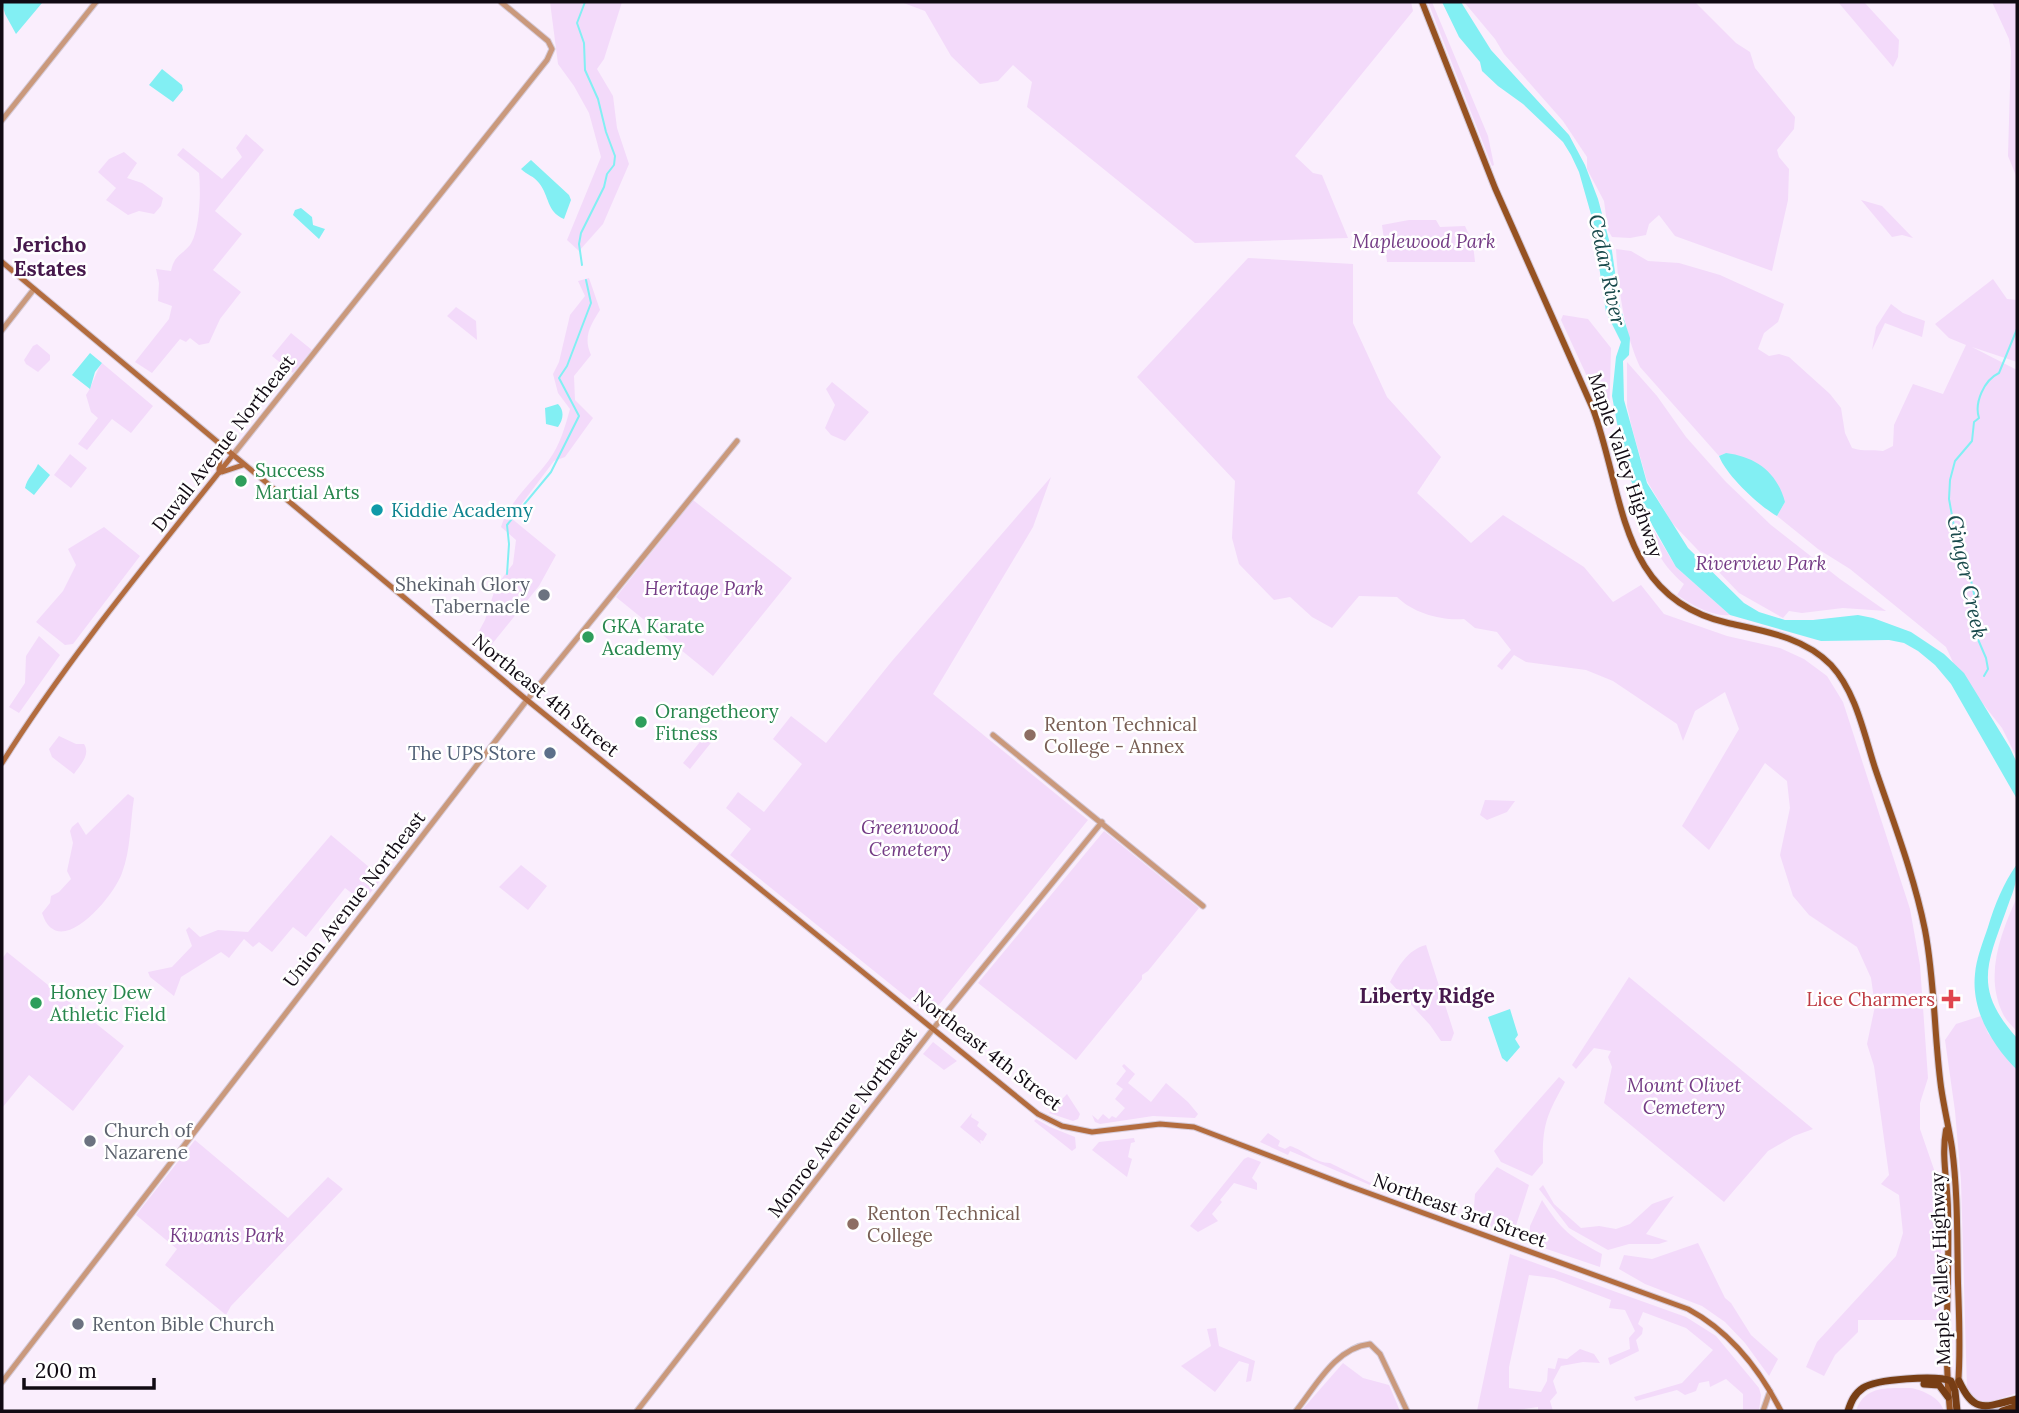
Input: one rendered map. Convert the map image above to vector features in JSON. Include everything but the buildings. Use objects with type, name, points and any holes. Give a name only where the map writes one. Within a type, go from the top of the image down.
[{"type":"highway","points":[[1850,1411],[1856,1394],[1869,1384],[1883,1381],[1948,1379],[1954,1387],[1958,1411]]},
{"type":"highway","points":[[1959,1381],[1966,1399],[1976,1408],[1985,1409],[2017,1399]]},
{"type":"highway","points":[[1850,1411],[1862,1394],[1877,1386],[1935,1384],[1944,1388],[1948,1396]]},
{"type":"highway","points":[[2002,1411],[2017,1406]]},
{"type":"main road","name":"Maple Valley Highway","points":[[1422,2],[1495,188],[1593,409],[1630,535],[1643,565],[1665,593],[1693,612],[1717,621],[1786,638],[1810,649],[1830,665],[1848,690],[1920,910],[1930,967],[1938,1063],[1952,1145],[1956,1193],[1958,1411]]},
{"type":"main road","name":"Northeast 4th Street","points":[[2,262],[527,701],[1037,1113],[1062,1126],[1084,1131]]},
{"type":"main road","points":[[220,445],[219,473],[243,465]]},
{"type":"main road","name":"Duvall Avenue Northeast","points":[[2,763],[41,702],[232,456]]},
{"type":"main road","name":"Northeast 3rd Street","points":[[1084,1131],[1111,1131],[1168,1124],[1194,1127],[1688,1309],[1724,1332],[1770,1391],[1781,1411]]},
{"type":"main road","name":"Maple Valley Highway","points":[[1947,1127],[1943,1146],[1948,1209],[1950,1411]]},
{"type":"street","points":[[2,120],[96,2]]},
{"type":"street","name":"Duvall Avenue Northeast","points":[[232,456],[547,60],[552,49],[548,41],[501,2]]},
{"type":"street","points":[[2,330],[34,289]]},
{"type":"street","name":"Union Avenue Northeast","points":[[2,1382],[527,701],[737,441]]},
{"type":"street","points":[[993,735],[1203,906]]},
{"type":"street","name":"Monroe Avenue Northeast","points":[[637,1411],[933,1029],[1102,822]]},
{"type":"street","points":[[1296,1411],[1337,1360],[1354,1347],[1370,1344],[1380,1354],[1407,1411]]},
{"type":"street","points":[[1763,1411],[1770,1391]]},
{"type":"green space","points":[[550,2],[622,2],[604,59],[597,69],[613,96],[617,128],[629,164],[603,224],[579,251],[567,240],[601,157],[589,113],[558,64]]},
{"type":"green space","points":[[901,2],[1411,2],[1413,11],[1295,156],[1313,173],[1322,175],[1348,238],[1195,243],[1027,107],[1032,82],[1013,65],[998,81],[980,84],[951,56],[925,11]]},
{"type":"green space","points":[[1428,2],[1432,2],[1488,136],[1494,165],[1492,166]]},
{"type":"green space","points":[[1464,2],[1695,2],[1736,43],[1750,52],[1755,68],[1795,117],[1794,129],[1777,150],[1789,169],[1788,200],[1772,271],[1675,236],[1659,215],[1649,224],[1646,235],[1612,237],[1608,230],[1604,201],[1587,169],[1587,157],[1563,121],[1504,54]]},
{"type":"green space","points":[[1838,2],[1864,2],[1899,40],[1898,57],[1893,67]]},
{"type":"green space","points":[[1992,2],[2017,2],[2017,178],[2008,156],[2011,51],[2009,39]]},
{"type":"green space","points":[[246,134],[264,150],[215,211],[242,234],[213,270],[241,292],[220,319],[209,343],[199,345],[190,338],[186,342],[180,339],[152,373],[135,362],[169,319],[172,306],[158,301],[159,283],[156,269],[171,271],[176,258],[190,245],[199,210],[199,173],[177,155],[183,148],[222,179],[242,157],[236,148]]},
{"type":"green space","points":[[124,152],[137,163],[127,178],[142,183],[163,198],[161,206],[154,214],[139,211],[128,215],[106,200],[116,188],[98,172],[109,159]]},
{"type":"green space","points":[[1861,200],[1882,206],[1913,238],[1902,235],[1892,237]]},
{"type":"green space","name":"Maplewood Park","points":[[1409,220],[1436,220],[1440,227],[1465,226],[1473,244],[1475,262],[1387,262],[1382,225]]},
{"type":"green space","points":[[1616,249],[1631,251],[1648,261],[1679,263],[1720,275],[1784,304],[1778,322],[1764,333],[1758,349],[1769,356],[1779,354],[1789,357],[1830,394],[1841,408],[1845,433],[1852,448],[1861,450],[1883,451],[1893,446],[1894,425],[1913,384],[1943,394],[1966,345],[1949,338],[1935,324],[1993,279],[2007,299],[2017,300],[2017,362],[1972,347],[2017,370],[2017,758],[2002,728],[1957,671],[1946,647],[1850,569],[1818,549],[1777,516],[1785,502],[1726,453],[1719,456],[1640,367],[1623,309]]},
{"type":"green space","points":[[1248,258],[1353,264],[1353,323],[1387,397],[1441,457],[1417,493],[1471,543],[1503,515],[1584,567],[1613,602],[1641,585],[1664,614],[1727,636],[1780,648],[1804,659],[1827,676],[1843,702],[1910,909],[1920,965],[1928,1078],[1920,1103],[1920,1129],[1938,1181],[1940,1320],[1858,1320],[1858,1332],[1835,1355],[1824,1376],[1806,1367],[1817,1342],[1896,1256],[1903,1233],[1899,1195],[1881,1184],[1889,1175],[1874,1066],[1867,1044],[1875,1006],[1871,978],[1857,947],[1809,915],[1793,896],[1780,855],[1790,808],[1787,781],[1765,763],[1709,850],[1682,826],[1739,729],[1725,692],[1695,711],[1683,741],[1677,724],[1613,681],[1586,670],[1526,662],[1514,655],[1502,670],[1497,666],[1511,650],[1497,632],[1475,628],[1464,619],[1428,615],[1397,597],[1359,596],[1332,628],[1312,617],[1290,597],[1274,600],[1239,564],[1232,538],[1235,481],[1137,377]]},
{"type":"green space","points":[[589,278],[600,310],[589,332],[591,355],[574,376],[575,400],[593,418],[565,457],[554,461],[511,518],[556,555],[539,586],[484,654],[472,644],[485,620],[496,586],[513,564],[516,540],[501,527],[522,492],[549,460],[562,436],[570,409],[558,393],[553,374],[559,362],[570,315],[585,296],[578,281]]},
{"type":"green space","points":[[1891,304],[1903,313],[1925,321],[1922,337],[1885,323],[1872,350],[1876,327]]},
{"type":"green space","points":[[456,307],[476,321],[477,340],[447,316]]},
{"type":"green space","points":[[1563,315],[1588,319],[1611,348],[1609,424],[1561,320]]},
{"type":"green space","points":[[291,333],[312,350],[293,373],[272,356]]},
{"type":"green space","points":[[37,344],[50,355],[50,360],[38,372],[24,360]]},
{"type":"green space","name":"Riverview Park","points":[[1627,362],[1657,396],[1686,437],[1726,482],[1771,525],[1886,611],[1843,608],[1802,613],[1789,611],[1783,618],[1739,593],[1672,523],[1647,481],[1627,406]]},
{"type":"green space","points":[[102,363],[153,406],[131,433],[112,419],[87,450],[78,444],[98,418],[91,412],[86,395]]},
{"type":"green space","points":[[832,382],[869,412],[845,441],[831,435],[825,428],[835,405],[826,389]]},
{"type":"green space","points":[[70,454],[87,468],[71,488],[54,475]]},
{"type":"green space","name":"Greenwood Cemetery","points":[[1051,477],[1033,527],[933,694],[1088,820],[930,1016],[730,855],[751,829],[726,808],[738,792],[764,812],[802,764],[773,739],[791,716],[826,743],[892,661]]},
{"type":"green space","name":"Heritage Park","points":[[693,500],[792,578],[713,676],[616,597]]},
{"type":"green space","points":[[104,527],[140,556],[73,644],[65,645],[36,622],[63,591],[76,565],[68,549]]},
{"type":"green space","points":[[1652,527],[1676,567],[1730,615],[1709,612],[1677,595],[1684,584],[1658,552],[1647,532]]},
{"type":"green space","points":[[39,636],[60,655],[19,713],[9,707],[25,683],[26,656]]},
{"type":"green space","points":[[711,728],[718,734],[690,769],[683,763]]},
{"type":"green space","points":[[59,736],[76,744],[84,744],[86,748],[84,760],[74,774],[52,757],[49,749]]},
{"type":"green space","points":[[128,794],[134,798],[129,845],[117,884],[85,921],[72,929],[60,931],[50,927],[42,913],[50,903],[51,896],[59,892],[71,879],[67,871],[73,843],[70,831],[72,827],[78,822],[86,835]]},
{"type":"green space","points":[[1485,800],[1515,801],[1507,812],[1487,820],[1480,815]]},
{"type":"green space","points":[[1104,831],[1199,908],[1142,975],[1142,979],[1076,1060],[978,983]]},
{"type":"green space","points":[[331,835],[382,878],[363,902],[345,888],[306,937],[293,927],[272,952],[259,942],[253,947],[244,939],[229,958],[221,952],[181,977],[174,996],[150,977],[148,972],[172,967],[192,946],[186,930],[189,927],[200,937],[218,930],[248,932]]},
{"type":"green space","points":[[521,865],[547,886],[528,910],[499,887]]},
{"type":"green space","points":[[2017,897],[2017,1032],[2004,1017],[1997,999],[1995,969],[2005,925]]},
{"type":"green space","points":[[1426,945],[1454,1033],[1451,1041],[1441,1041],[1430,1025],[1390,982],[1409,955]]},
{"type":"green space","name":"Honey Dew Athletic Field","points":[[7,952],[124,1046],[73,1111],[29,1075],[2,1108],[2,959]]},
{"type":"green space","name":"Mount Olivet Cemetery","points":[[1629,977],[1813,1129],[1768,1151],[1724,1202],[1604,1103],[1612,1067],[1608,1057],[1611,1051],[1594,1048],[1576,1069],[1572,1065]]},
{"type":"green space","points":[[1981,1016],[1988,1033],[2017,1070],[2017,1393],[1987,1403],[1973,1400],[1967,1390],[1961,1181],[1945,1040],[1956,1024]]},
{"type":"green space","points":[[933,1042],[957,1061],[944,1070],[923,1054]]},
{"type":"green space","points":[[1124,1064],[1135,1074],[1128,1083],[1151,1102],[1166,1083],[1198,1114],[1195,1118],[1153,1116],[1100,1124],[1095,1122],[1092,1115],[1098,1120],[1103,1114],[1109,1119],[1112,1116],[1116,1118],[1125,1108],[1115,1099],[1123,1089],[1116,1084],[1126,1071],[1122,1066]]},
{"type":"green space","points":[[1559,1077],[1565,1082],[1547,1120],[1543,1139],[1543,1163],[1532,1176],[1501,1162],[1494,1151]]},
{"type":"green space","points":[[1067,1094],[1080,1114],[1078,1119],[1073,1121],[1049,1113]]},
{"type":"green space","points":[[972,1113],[971,1117],[979,1122],[977,1126],[987,1134],[983,1141],[980,1140],[981,1144],[960,1127]]},
{"type":"green space","points":[[1036,1119],[1075,1137],[1076,1148],[1072,1151],[1034,1121]]},
{"type":"green space","points":[[1268,1133],[1280,1141],[1278,1146],[1285,1149],[1290,1146],[1295,1148],[1377,1188],[1290,1151],[1288,1155],[1260,1142]]},
{"type":"green space","points":[[1134,1138],[1135,1142],[1131,1143],[1128,1157],[1132,1159],[1127,1177],[1092,1150],[1099,1142]]},
{"type":"green space","name":"Kiwanis Park","points":[[195,1140],[288,1218],[328,1177],[343,1189],[231,1306],[226,1315],[165,1265],[177,1249],[136,1215]]},
{"type":"green space","points":[[1248,1157],[1261,1162],[1252,1178],[1257,1183],[1257,1190],[1234,1183],[1212,1214],[1218,1221],[1198,1232],[1190,1226],[1244,1159]]},
{"type":"green space","points":[[1497,1167],[1529,1185],[1513,1235],[1473,1220],[1475,1194]]},
{"type":"green space","points":[[1543,1185],[1554,1204],[1581,1228],[1599,1226],[1616,1229],[1630,1224],[1652,1204],[1674,1196],[1646,1234],[1668,1241],[1659,1244],[1629,1244],[1608,1250],[1569,1228],[1539,1189]]},
{"type":"green space","points":[[1542,1200],[1568,1232],[1602,1254],[1600,1267],[1529,1243],[1530,1226]]},
{"type":"green space","points":[[1698,1243],[1725,1298],[1751,1335],[1778,1359],[1769,1376],[1745,1343],[1725,1322],[1702,1306],[1645,1284],[1619,1269],[1624,1255],[1652,1259]]},
{"type":"green space","points":[[1510,1254],[1686,1317],[1716,1336],[1759,1388],[1759,1411],[1741,1411],[1743,1394],[1726,1379],[1710,1387],[1709,1381],[1699,1383],[1696,1391],[1685,1395],[1677,1390],[1636,1401],[1634,1397],[1682,1383],[1713,1350],[1686,1328],[1643,1312],[1638,1324],[1643,1328],[1642,1334],[1636,1340],[1639,1351],[1610,1365],[1608,1358],[1630,1349],[1629,1338],[1635,1331],[1625,1310],[1609,1308],[1611,1300],[1554,1278],[1529,1275],[1509,1367],[1509,1388],[1541,1392],[1547,1381],[1548,1368],[1555,1369],[1558,1358],[1567,1359],[1580,1349],[1594,1354],[1600,1363],[1583,1362],[1561,1366],[1553,1381],[1557,1393],[1550,1401],[1553,1411],[1538,1411],[1538,1407],[1511,1411],[1477,1411]]},
{"type":"green space","points":[[1216,1328],[1219,1346],[1255,1361],[1251,1381],[1246,1382],[1249,1364],[1239,1361],[1215,1392],[1181,1366],[1211,1346],[1207,1329]]},
{"type":"green space","points":[[1343,1363],[1363,1378],[1389,1385],[1400,1411],[1301,1411]]},
{"type":"green space","points":[[1886,1388],[1911,1388],[1931,1396],[1939,1402],[1944,1411],[1856,1411],[1865,1396],[1871,1392]]},
{"type":"water","points":[[2,2],[40,2],[42,3],[16,34]]},
{"type":"water","name":"Cedar River","points":[[1442,2],[1461,2],[1491,50],[1569,135],[1585,165],[1598,199],[1612,251],[1620,307],[1630,338],[1629,355],[1623,361],[1624,400],[1647,483],[1688,548],[1744,603],[1759,612],[1785,620],[1858,615],[1873,618],[1911,632],[1944,654],[1964,673],[2010,748],[2017,763],[2017,799],[1951,684],[1935,665],[1918,651],[1904,643],[1889,640],[1821,641],[1730,615],[1676,567],[1642,507],[1625,466],[1612,396],[1616,357],[1621,342],[1606,312],[1596,232],[1579,172],[1563,142],[1523,104],[1482,71],[1480,62],[1459,37]]},
{"type":"water","points":[[162,69],[182,85],[183,90],[173,102],[149,85]]},
{"type":"water","points":[[531,160],[569,195],[571,200],[564,219],[551,208],[537,181],[521,169]]},
{"type":"water","points":[[301,208],[312,217],[313,225],[325,229],[319,239],[293,215],[295,210]]},
{"type":"water","points":[[90,353],[102,363],[95,372],[90,389],[72,375]]},
{"type":"water","points":[[558,404],[562,413],[560,424],[558,427],[546,424],[545,408]]},
{"type":"water","points":[[1726,453],[1756,462],[1771,474],[1785,502],[1777,516],[1753,498],[1728,472],[1719,456]]},
{"type":"water","points":[[38,464],[50,475],[34,495],[25,488]]},
{"type":"water","points":[[2017,864],[2014,888],[1993,947],[1988,977],[1994,1006],[2017,1038],[2017,1070],[1992,1039],[1980,1014],[1975,974],[1997,902]]},
{"type":"water","points":[[1510,1009],[1518,1035],[1515,1039],[1520,1047],[1507,1062],[1502,1058],[1488,1017]]},
{"type":"waterway","points":[[582,265],[579,244],[581,233],[604,187],[607,174],[614,165],[615,156],[598,99],[585,70],[584,43],[577,23],[585,2]]},
{"type":"waterway","points":[[507,574],[507,525],[551,472],[579,416],[559,378],[567,366],[591,303],[586,280]]},
{"type":"waterway","name":"Ginger Creek","points":[[1984,676],[1988,669],[1974,630],[1975,598],[1965,554],[1955,532],[1949,499],[1950,480],[1955,461],[1972,441],[1974,422],[1979,418],[1978,406],[1982,393],[1989,381],[1999,373],[2017,329]]},
{"type":"place","name":"Success Martial Arts","points":[[241,481]]},
{"type":"place","name":"Kiddie Academy","points":[[377,510]]},
{"type":"place","name":"Shekinah Glory Tabernacle","points":[[544,595]]},
{"type":"place","name":"GKA Karate Academy","points":[[588,637]]},
{"type":"place","name":"Orangetheory Fitness","points":[[641,722]]},
{"type":"place","name":"Renton Technical College - Annex","points":[[1030,735]]},
{"type":"place","name":"The UPS Store","points":[[550,753]]},
{"type":"place","name":"Lice Charmers","points":[[1951,999]]},
{"type":"place","name":"Honey Dew Athletic Field","points":[[36,1003]]},
{"type":"place","name":"Church of Nazarene","points":[[90,1141]]},
{"type":"place","name":"Renton Technical College","points":[[853,1224]]},
{"type":"place","name":"Renton Bible Church","points":[[78,1324]]},
{"type":"district","name":"Jericho Estates","points":[[50,257]]},
{"type":"district","name":"Liberty Ridge","points":[[1427,996]]}]
